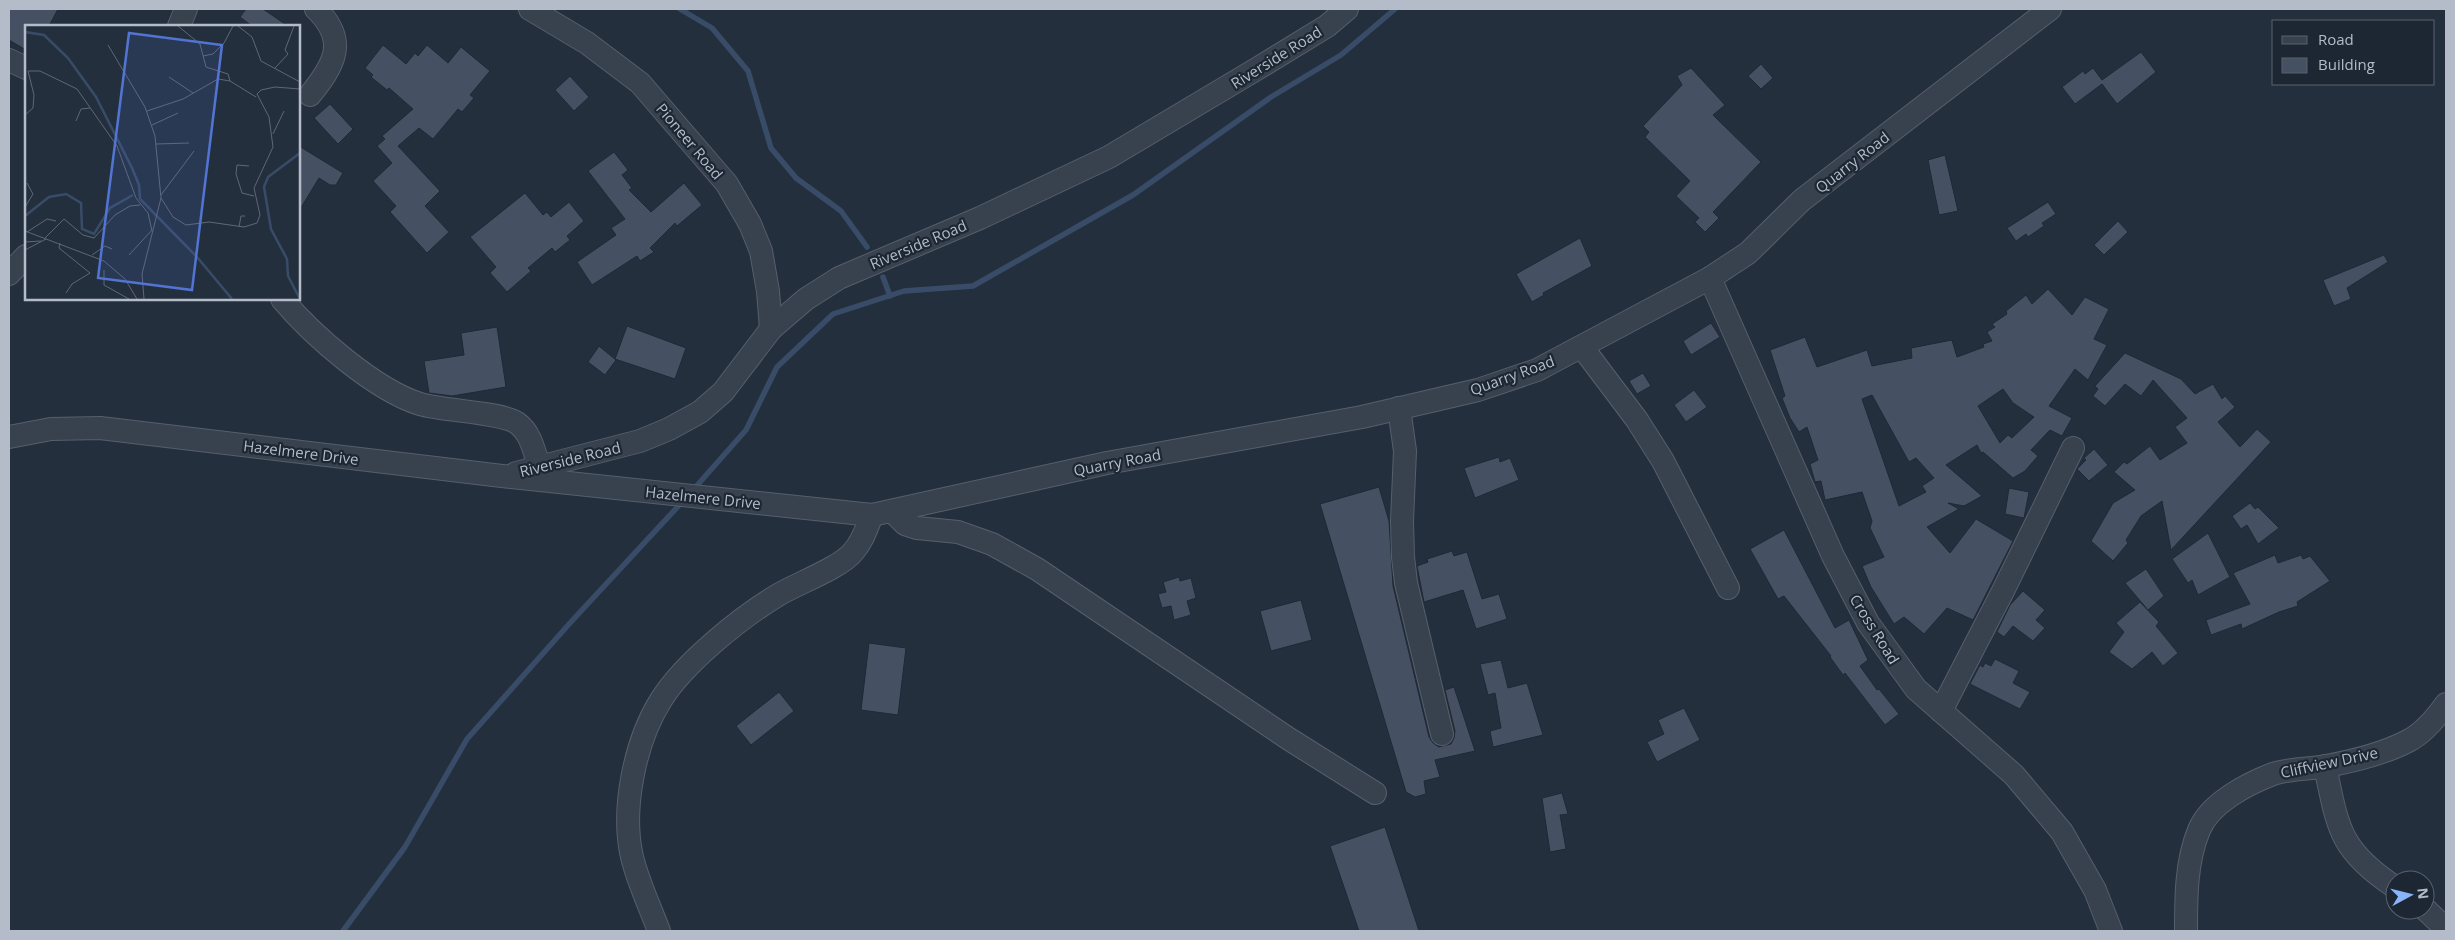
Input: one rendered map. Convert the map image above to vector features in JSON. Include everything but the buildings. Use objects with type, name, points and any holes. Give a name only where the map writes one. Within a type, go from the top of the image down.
[{"type":"street","points":[[179,25],[186,9]]},
{"type":"street","points":[[310,95],[329,70],[334,57],[334,40],[330,26],[316,9]]},
{"type":"street","name":"Pioneer Road","points":[[530,9],[588,43],[640,83],[727,184],[750,224],[761,251],[768,290],[771,329]]},
{"type":"street","name":"Riverside Road","points":[[502,476],[640,441],[669,430],[700,412],[723,392],[771,329],[806,299],[839,278],[980,218],[1109,157],[1319,31],[1346,9]]},
{"type":"street","name":"Quarry Road","points":[[882,513],[1107,463],[1398,408],[1478,390],[1537,370],[1710,278],[1748,253],[1802,200],[2050,9]]},
{"type":"street","points":[[9,60],[25,68]]},
{"type":"street","points":[[9,274],[25,257]]},
{"type":"street","name":"Cross Road","points":[[1710,278],[1833,556],[1868,623],[1916,689],[2014,776],[2062,832],[2095,890],[2111,931]]},
{"type":"street","points":[[283,300],[327,344],[395,394],[420,404],[456,412],[492,416],[516,423],[530,437],[539,466]]},
{"type":"street","points":[[1582,347],[1637,420],[1663,461],[1728,588]]},
{"type":"street","points":[[1398,408],[1405,452],[1402,521],[1404,566],[1442,734]]},
{"type":"street","name":"Hazelmere Drive","points":[[9,437],[51,429],[100,428],[648,492],[882,513]]},
{"type":"street","points":[[1941,711],[2003,591],[2073,448]]},
{"type":"street","points":[[659,931],[632,856],[628,796],[640,743],[661,700],[696,659],[739,622],[778,595],[852,553],[882,513],[917,528],[958,532],[983,541],[1037,569],[1289,739],[1375,793]]},
{"type":"street","name":"Cliffview Drive","points":[[2186,931],[2189,865],[2199,829],[2217,806],[2242,789],[2274,774],[2325,766],[2377,753],[2410,740],[2433,722],[2446,704]]},
{"type":"street","points":[[2325,766],[2334,810],[2343,837],[2355,856],[2385,881]]},
{"type":"street","points":[[2435,919],[2446,929]]},
{"type":"waterway","points":[[680,9],[712,28],[748,71],[771,148],[796,178],[841,211],[867,247]]},
{"type":"waterway","points":[[693,490],[746,430],[777,367],[833,314],[904,291],[973,286],[1133,195],[1271,97],[1341,55],[1395,9]]},
{"type":"waterway","points":[[883,277],[890,296]]},
{"type":"waterway","points":[[343,931],[405,847],[467,739],[570,623],[683,501]]}]
